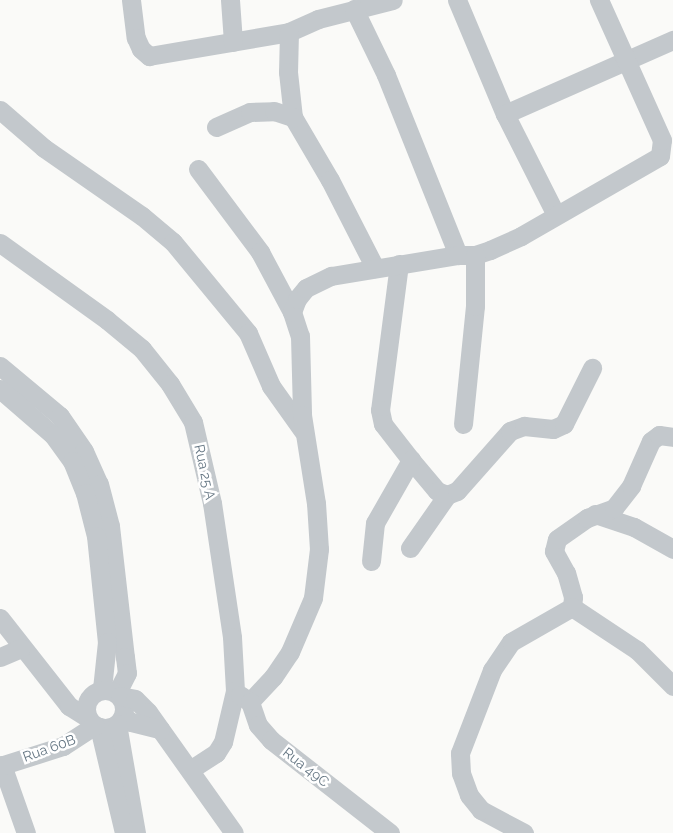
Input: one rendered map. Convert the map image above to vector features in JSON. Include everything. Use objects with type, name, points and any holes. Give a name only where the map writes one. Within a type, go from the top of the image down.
[{"type":"street","points":[[131,0],[136,38],[141,49],[149,56],[289,32],[318,19],[394,0]]},
{"type":"street","points":[[230,0],[233,42]]},
{"type":"street","points":[[457,0],[506,114],[556,215]]},
{"type":"street","points":[[292,312],[297,299],[306,288],[331,276],[467,255],[521,236],[660,156],[662,140],[599,0]]},
{"type":"street","points":[[354,9],[386,75],[467,255],[475,306],[463,424]]},
{"type":"street","points":[[289,32],[288,72],[293,117],[330,180],[375,268]]},
{"type":"street","points":[[506,114],[626,59],[673,40]]},
{"type":"street","points":[[0,110],[44,148],[142,216],[173,242],[248,333],[271,386],[304,432]]},
{"type":"street","points":[[216,127],[250,112],[274,111],[293,117]]},
{"type":"street","points":[[198,169],[260,252],[292,312],[300,336],[304,432],[316,503],[319,549],[313,598],[290,652],[273,677],[242,697]]},
{"type":"street","name":"Rua 25 A","points":[[0,243],[107,320],[142,349],[170,384],[193,422],[212,503],[242,697],[223,742],[216,753],[190,770]]},
{"type":"street","points":[[399,264],[380,410],[383,424],[411,460],[437,491],[447,495]]},
{"type":"street","points":[[0,366],[60,416],[84,451],[99,484],[110,526],[127,672],[108,693],[86,702],[104,722],[136,833]]},
{"type":"street","points":[[410,548],[447,495],[457,491],[517,427],[552,429],[564,424],[592,368]]},
{"type":"street","points":[[0,389],[53,435],[72,460],[86,494],[96,536],[107,642],[108,693],[124,706],[104,722]]},
{"type":"street","points":[[673,437],[659,435],[651,441],[623,499],[605,514],[595,514],[563,533],[554,545],[569,584],[572,607],[637,650],[673,686]]},
{"type":"street","points":[[371,561],[375,523],[411,460]]},
{"type":"street","points":[[595,514],[634,527],[673,549]]},
{"type":"street","points":[[524,833],[481,810],[469,795],[462,773],[460,752],[492,670],[511,642],[572,607]]},
{"type":"street","points":[[0,618],[21,648],[61,692],[75,712],[104,722],[131,722],[160,729]]},
{"type":"street","points":[[0,657],[21,648]]},
{"type":"street","points":[[61,692],[108,693],[135,699],[160,729],[234,833]]},
{"type":"street","name":"Rua 49C","points":[[242,697],[258,724],[271,740],[390,833]]},
{"type":"street","points":[[104,722],[124,833]]},
{"type":"street","name":"Rua 60B","points":[[1,765],[63,746],[104,722]]},
{"type":"street","points":[[1,765],[26,833]]}]
